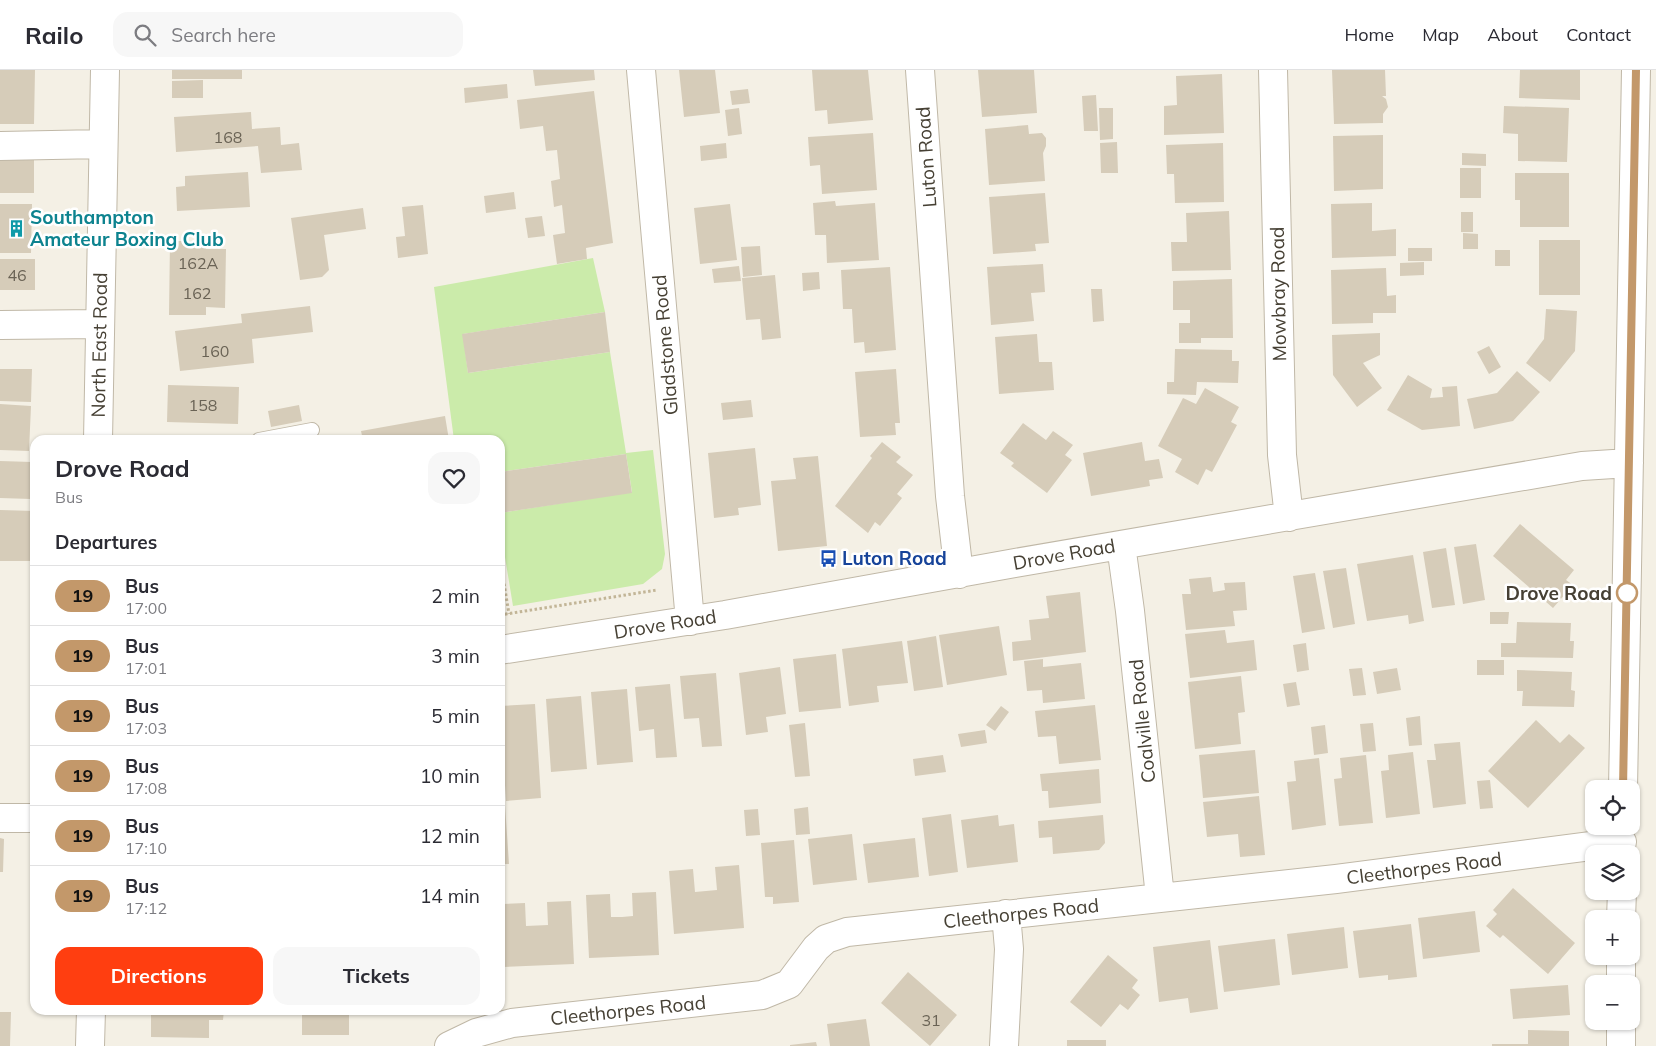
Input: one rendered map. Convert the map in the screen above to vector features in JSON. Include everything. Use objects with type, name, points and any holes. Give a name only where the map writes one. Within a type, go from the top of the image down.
[{"type":"street","name":"North East Road","points":[[98,435],[105,70]]},
{"type":"street","name":"Gladstone Road","points":[[641,70],[690,621]]},
{"type":"street","name":"Luton Road","points":[[920,70],[950,496],[959,574]]},
{"type":"street","name":"Mowbray Road","points":[[1273,70],[1282,455],[1288,517]]},
{"type":"street","points":[[1623,780],[1629,463],[1645,249],[1636,70]]},
{"type":"street","points":[[0,146],[103,144]]},
{"type":"street","points":[[0,325],[100,324]]},
{"type":"street","name":"Drove Road","points":[[505,649],[690,621],[1582,466],[1629,463]]},
{"type":"street","name":"Coalville Road","points":[[1120,545],[1130,611],[1160,897]]},
{"type":"street","points":[[0,818],[30,818]]},
{"type":"street","name":"Cleethorpes Road","points":[[449,1046],[476,1033],[512,1023],[762,995],[789,984],[816,948],[835,936],[847,932],[1346,878],[1622,841]]},
{"type":"street","points":[[1004,1046],[1009,949],[1006,914]]},
{"type":"street","points":[[90,1046],[91,1015]]},
{"type":"street","points":[[1621,1030],[1621,1046]]},
{"type":"lane","points":[[286,435],[312,430]]},
{"type":"path","points":[[505,614],[687,586]]},
{"type":"path","points":[[505,590],[509,614]]},
{"type":"green space","points":[[593,258],[605,312],[463,334],[468,373],[610,352],[626,453],[653,450],[665,554],[662,569],[643,584],[513,606],[505,557],[505,512],[632,492],[626,454],[505,471],[505,435],[453,435],[434,287]]},
{"type":"building","points":[[0,70],[35,70],[34,124],[0,124]]},
{"type":"building","points":[[172,70],[242,70],[242,79],[172,79]]},
{"type":"building","points":[[533,70],[594,70],[595,80],[535,86]]},
{"type":"building","points":[[679,70],[715,70],[720,113],[684,117]]},
{"type":"building","points":[[812,70],[868,70],[873,120],[828,124],[827,110],[815,111]]},
{"type":"building","points":[[978,70],[1034,70],[1037,113],[982,117]]},
{"type":"building","points":[[1332,70],[1385,70],[1386,96],[1382,96],[1386,99],[1388,107],[1383,114],[1383,123],[1334,124]]},
{"type":"building","points":[[1520,70],[1580,70],[1580,100],[1519,98]]},
{"type":"building","points":[[1222,74],[1224,133],[1164,135],[1164,106],[1177,105],[1176,76]]},
{"type":"building","points":[[203,80],[203,98],[172,98],[172,81]]},
{"type":"building","points":[[507,84],[508,98],[465,103],[464,88]]},
{"type":"building","points":[[748,89],[750,103],[732,105],[730,91]]},
{"type":"building","points":[[594,91],[613,243],[586,248],[587,259],[557,264],[553,235],[565,233],[562,205],[554,207],[551,181],[560,179],[557,150],[546,151],[543,126],[520,129],[517,100]]},
{"type":"building","points":[[1096,95],[1098,131],[1084,131],[1082,96]]},
{"type":"building","points":[[1504,106],[1569,108],[1567,162],[1518,161],[1518,134],[1503,133]]},
{"type":"building","points":[[739,108],[742,134],[728,136],[725,110]]},
{"type":"building","points":[[1099,108],[1113,108],[1113,139],[1100,140]]},
{"type":"building","points":[[251,112],[252,129],[280,127],[281,145],[299,143],[302,170],[261,173],[258,146],[176,152],[174,117]]},
{"type":"building","points":[[1028,125],[1029,134],[1042,133],[1046,138],[1046,146],[1043,153],[1045,181],[989,185],[985,129]]},
{"type":"building","points":[[873,133],[877,190],[822,194],[820,165],[810,166],[808,137]]},
{"type":"building","points":[[1383,135],[1383,189],[1334,191],[1333,136]]},
{"type":"building","points":[[1117,142],[1118,173],[1101,173],[1100,143]]},
{"type":"building","points":[[726,143],[727,158],[701,161],[700,146]]},
{"type":"building","points":[[1223,143],[1224,202],[1175,203],[1174,174],[1167,174],[1166,145]]},
{"type":"building","points":[[1462,153],[1486,154],[1486,166],[1462,165]]},
{"type":"building","points":[[0,159],[34,159],[34,193],[0,193]]},
{"type":"building","points":[[1460,168],[1481,168],[1481,198],[1460,198]]},
{"type":"building","points":[[248,172],[250,207],[177,211],[176,187],[185,186],[185,176]]},
{"type":"building","points":[[1515,173],[1569,173],[1569,227],[1520,227],[1520,200],[1515,200]]},
{"type":"building","points":[[514,192],[516,209],[486,213],[484,196]]},
{"type":"building","points":[[1045,193],[1049,243],[1035,244],[1036,251],[993,254],[989,197]]},
{"type":"building","points":[[835,201],[836,206],[875,203],[879,260],[827,263],[826,235],[815,235],[813,203]]},
{"type":"building","points":[[1372,203],[1372,231],[1396,229],[1396,256],[1332,258],[1331,204]]},
{"type":"building","name":"Southampton Amateur Boxing Club","points":[[0,204],[32,204],[31,253],[0,253]]},
{"type":"building","points":[[730,204],[737,260],[700,264],[694,208]]},
{"type":"building","points":[[423,205],[428,254],[398,258],[396,237],[405,236],[402,207]]},
{"type":"building","points":[[363,208],[366,229],[324,235],[329,270],[322,277],[300,280],[291,218]]},
{"type":"building","points":[[1229,211],[1231,270],[1172,271],[1171,242],[1187,242],[1186,213]]},
{"type":"building","points":[[1461,212],[1473,212],[1473,232],[1461,232]]},
{"type":"building","points":[[542,216],[545,236],[528,238],[525,218]]},
{"type":"building","points":[[1463,233],[1478,234],[1478,249],[1463,249]]},
{"type":"building","points":[[1539,240],[1580,240],[1580,295],[1539,295]]},
{"type":"building","points":[[170,241],[206,241],[206,249],[226,249],[225,308],[206,307],[206,315],[169,315]]},
{"type":"building","points":[[760,246],[762,275],[743,277],[741,247]]},
{"type":"building","points":[[1408,248],[1432,248],[1432,261],[1408,261]]},
{"type":"building","points":[[1495,250],[1510,250],[1510,266],[1495,266]]},
{"type":"building","points":[[0,259],[35,259],[35,290],[0,290]]},
{"type":"building","points":[[1424,262],[1424,275],[1400,276],[1400,263]]},
{"type":"building","points":[[1043,264],[1045,292],[1031,293],[1034,321],[991,325],[987,267]]},
{"type":"building","points":[[739,266],[741,281],[714,283],[712,269]]},
{"type":"building","points":[[890,267],[896,350],[865,353],[864,342],[854,343],[852,309],[843,309],[841,270]]},
{"type":"building","points":[[1386,268],[1387,296],[1396,295],[1396,313],[1373,313],[1373,323],[1332,324],[1331,270]]},
{"type":"building","points":[[819,272],[820,289],[803,291],[802,273]]},
{"type":"building","points":[[775,275],[781,338],[762,340],[760,319],[746,320],[742,278]]},
{"type":"building","points":[[1232,279],[1233,338],[1201,338],[1201,343],[1179,343],[1179,323],[1190,323],[1190,310],[1173,310],[1173,281]]},
{"type":"building","points":[[1091,289],[1102,289],[1104,321],[1093,322]]},
{"type":"building","points":[[310,306],[313,332],[252,339],[254,363],[180,371],[175,331],[242,323],[241,314]]},
{"type":"building","points":[[1546,309],[1577,311],[1575,351],[1550,382],[1526,363],[1544,339]]},
{"type":"building","points":[[605,312],[610,352],[468,373],[462,334]]},
{"type":"building","points":[[1380,333],[1380,355],[1363,363],[1382,388],[1357,407],[1333,375],[1332,335]]},
{"type":"building","points":[[1037,334],[1039,362],[1052,362],[1054,390],[999,394],[995,337]]},
{"type":"building","points":[[1489,346],[1501,367],[1489,374],[1477,352]]},
{"type":"building","points":[[1175,349],[1232,350],[1232,361],[1239,361],[1238,383],[1197,382],[1196,395],[1167,394],[1167,382],[1174,382]]},
{"type":"building","points":[[0,369],[32,369],[31,402],[0,401]]},
{"type":"building","points":[[896,369],[900,423],[895,423],[896,435],[860,437],[855,372]]},
{"type":"building","points":[[1517,371],[1540,392],[1513,421],[1474,429],[1467,399],[1497,393]]},
{"type":"building","points":[[1408,375],[1432,389],[1430,398],[1443,397],[1442,387],[1457,386],[1460,426],[1422,430],[1387,410]]},
{"type":"building","points":[[168,385],[239,387],[238,424],[167,422]]},
{"type":"building","points":[[1205,388],[1239,407],[1231,422],[1237,425],[1212,472],[1206,469],[1198,485],[1175,472],[1182,459],[1158,446],[1183,398],[1196,404]]},
{"type":"building","points":[[751,400],[753,417],[723,420],[721,403]]},
{"type":"building","points":[[0,404],[31,406],[29,451],[0,450]]},
{"type":"building","points":[[299,405],[302,421],[271,427],[268,411]]},
{"type":"building","points":[[445,416],[448,435],[362,435],[361,431]]},
{"type":"building","points":[[1023,423],[1046,440],[1053,431],[1073,445],[1065,455],[1072,460],[1047,493],[1011,466],[1014,463],[1000,453]]},
{"type":"building","points":[[882,442],[901,457],[896,462],[913,475],[897,494],[902,498],[880,526],[875,522],[868,533],[835,506]]},
{"type":"building","points":[[1142,442],[1145,461],[1159,459],[1163,478],[1149,480],[1150,486],[1091,496],[1083,453]]},
{"type":"building","points":[[755,448],[761,505],[738,508],[739,515],[714,518],[708,453]]},
{"type":"building","points":[[626,454],[632,493],[505,512],[505,471]]},
{"type":"building","points":[[818,456],[827,546],[778,551],[771,481],[796,479],[793,458]]},
{"type":"building","points":[[0,461],[30,462],[30,499],[0,498]]},
{"type":"building","points":[[0,510],[30,511],[30,561],[0,561]]},
{"type":"building","points":[[1520,524],[1574,570],[1566,580],[1573,585],[1553,608],[1493,556]]},
{"type":"building","points":[[1476,544],[1485,600],[1463,604],[1454,547]]},
{"type":"building","points":[[1446,548],[1455,605],[1432,608],[1423,552]]},
{"type":"building","points":[[1413,555],[1424,621],[1409,624],[1408,615],[1367,621],[1357,564]]},
{"type":"building","points":[[1346,568],[1355,624],[1333,628],[1323,571]]},
{"type":"building","points":[[1315,573],[1325,629],[1302,633],[1293,576]]},
{"type":"building","points":[[1211,577],[1213,592],[1225,590],[1224,583],[1245,582],[1247,610],[1233,611],[1235,626],[1186,630],[1182,594],[1191,594],[1189,579]]},
{"type":"building","points":[[1080,592],[1086,652],[1013,661],[1012,642],[1031,640],[1029,620],[1049,618],[1046,596]]},
{"type":"building","points":[[1490,612],[1509,612],[1508,624],[1490,624]]},
{"type":"building","points":[[1517,622],[1571,623],[1570,641],[1574,641],[1573,658],[1501,657],[1501,643],[1516,643]]},
{"type":"building","points":[[999,626],[1007,675],[947,685],[939,635]]},
{"type":"building","points":[[1225,630],[1227,643],[1254,640],[1257,670],[1190,678],[1185,634]]},
{"type":"building","points":[[936,636],[943,687],[914,691],[907,641]]},
{"type":"building","points":[[902,641],[908,683],[877,686],[879,702],[849,706],[842,649]]},
{"type":"building","points":[[1306,643],[1309,670],[1297,672],[1293,645]]},
{"type":"building","points":[[836,654],[841,708],[799,712],[793,659]]},
{"type":"building","points":[[1043,659],[1043,667],[1081,663],[1085,699],[1043,703],[1042,690],[1027,691],[1024,661]]},
{"type":"building","points":[[1477,660],[1504,660],[1504,675],[1477,675]]},
{"type":"building","points":[[780,667],[786,714],[766,717],[768,732],[746,735],[739,673]]},
{"type":"building","points":[[1362,668],[1366,695],[1353,696],[1349,669]]},
{"type":"building","points":[[1397,668],[1401,690],[1377,694],[1373,672]]},
{"type":"building","points":[[1517,670],[1572,672],[1571,690],[1575,691],[1574,707],[1522,706],[1523,691],[1517,691]]},
{"type":"building","points":[[716,673],[722,746],[702,747],[699,718],[684,719],[680,676]]},
{"type":"building","points":[[1241,676],[1245,712],[1238,713],[1241,744],[1195,749],[1188,682]]},
{"type":"building","points":[[1296,682],[1300,705],[1287,707],[1283,684]]},
{"type":"building","points":[[670,684],[677,757],[656,758],[654,729],[639,731],[635,687]]},
{"type":"building","points":[[627,689],[633,762],[597,765],[591,692]]},
{"type":"building","points":[[581,696],[587,769],[551,772],[546,699]]},
{"type":"building","points":[[535,704],[541,798],[506,801],[505,706]]},
{"type":"building","points":[[1095,705],[1101,760],[1059,764],[1056,736],[1038,737],[1035,711]]},
{"type":"building","points":[[1001,706],[1009,712],[995,731],[986,725]]},
{"type":"building","points":[[1420,716],[1422,745],[1409,746],[1406,718]]},
{"type":"building","points":[[1536,720],[1560,743],[1569,734],[1585,748],[1528,808],[1488,771]]},
{"type":"building","points":[[805,723],[810,776],[795,777],[789,725]]},
{"type":"building","points":[[1373,723],[1376,751],[1363,752],[1360,724]]},
{"type":"building","points":[[1325,725],[1328,753],[1314,755],[1311,727]]},
{"type":"building","points":[[985,730],[987,743],[961,747],[958,734]]},
{"type":"building","points":[[1460,742],[1466,804],[1433,808],[1427,760],[1436,760],[1434,744]]},
{"type":"building","points":[[1255,750],[1259,793],[1203,798],[1199,755]]},
{"type":"building","points":[[1413,752],[1420,814],[1386,818],[1381,771],[1389,770],[1388,755]]},
{"type":"building","points":[[943,755],[946,772],[915,776],[913,759]]},
{"type":"building","points":[[1366,755],[1373,823],[1339,826],[1334,779],[1342,778],[1340,758]]},
{"type":"building","points":[[1319,758],[1326,825],[1292,830],[1287,782],[1296,781],[1294,761]]},
{"type":"building","points":[[1099,769],[1101,803],[1049,808],[1048,791],[1042,791],[1040,774]]},
{"type":"building","points":[[1490,780],[1493,808],[1480,809],[1477,781]]},
{"type":"building","points":[[1259,796],[1265,855],[1240,857],[1238,834],[1207,837],[1203,802]]},
{"type":"building","points":[[505,805],[509,864],[505,864]]},
{"type":"building","points":[[808,807],[810,834],[796,835],[794,809]]},
{"type":"building","points":[[758,809],[760,835],[746,836],[744,810]]},
{"type":"building","points":[[951,814],[958,872],[929,876],[922,818]]},
{"type":"building","points":[[998,815],[999,826],[1014,824],[1018,862],[967,868],[961,820]]},
{"type":"building","points":[[1103,815],[1105,843],[1099,850],[1053,854],[1052,837],[1039,838],[1038,821]]},
{"type":"building","points":[[852,834],[857,880],[813,885],[808,839]]},
{"type":"building","points":[[0,838],[4,839],[3,872],[0,872]]},
{"type":"building","points":[[915,838],[919,877],[868,883],[863,844]]},
{"type":"building","points":[[794,840],[799,902],[773,904],[773,897],[765,897],[761,843]]},
{"type":"building","points":[[739,865],[744,928],[674,934],[669,871],[693,869],[695,892],[717,890],[715,867]]},
{"type":"building","points":[[1513,888],[1575,943],[1548,974],[1503,935],[1500,938],[1486,926],[1497,914],[1493,910]]},
{"type":"building","points":[[656,892],[659,955],[589,958],[586,895],[610,894],[611,917],[622,917],[633,916],[632,893]]},
{"type":"building","points":[[571,901],[574,964],[505,967],[505,904],[525,903],[526,926],[548,925],[547,902]]},
{"type":"building","points":[[1475,911],[1480,952],[1423,959],[1418,918]]},
{"type":"building","points":[[1411,924],[1417,977],[1388,980],[1388,975],[1359,978],[1353,931]]},
{"type":"building","points":[[1344,927],[1348,968],[1292,975],[1287,934]]},
{"type":"building","points":[[1275,939],[1280,985],[1224,992],[1218,946]]},
{"type":"building","points":[[1210,940],[1218,1009],[1190,1013],[1188,998],[1159,1002],[1153,947]]},
{"type":"building","points":[[1108,955],[1138,980],[1132,988],[1140,995],[1128,1010],[1120,1004],[1101,1027],[1070,1002]]},
{"type":"building","points":[[908,972],[957,1015],[930,1046],[881,1003]]},
{"type":"building","points":[[1568,985],[1570,1015],[1513,1019],[1510,989]]},
{"type":"building","points":[[0,1012],[11,1012],[10,1046],[0,1046]]},
{"type":"building","points":[[151,1015],[224,1015],[223,1020],[209,1020],[209,1038],[151,1037]]},
{"type":"building","points":[[302,1015],[349,1015],[349,1035],[302,1035]]},
{"type":"building","points":[[866,1019],[870,1046],[830,1046],[827,1024]]},
{"type":"building","points":[[1528,1030],[1569,1031],[1569,1046],[1492,1046],[1492,1044],[1528,1044]]},
{"type":"building","points":[[1067,1040],[1106,1040],[1106,1046],[1067,1046]]},
{"type":"building","points":[[816,1042],[817,1046],[790,1046],[790,1045]]},
{"type":"bus line","name":"19","points":[[1623,780],[1636,70]]},
{"type":"place","name":"Southampton Amateur Boxing Club","points":[[16,228]]},
{"type":"place","name":"Luton Road","points":[[828,558]]},
{"type":"place","name":"Drove Road","points":[[1627,593]]}]
